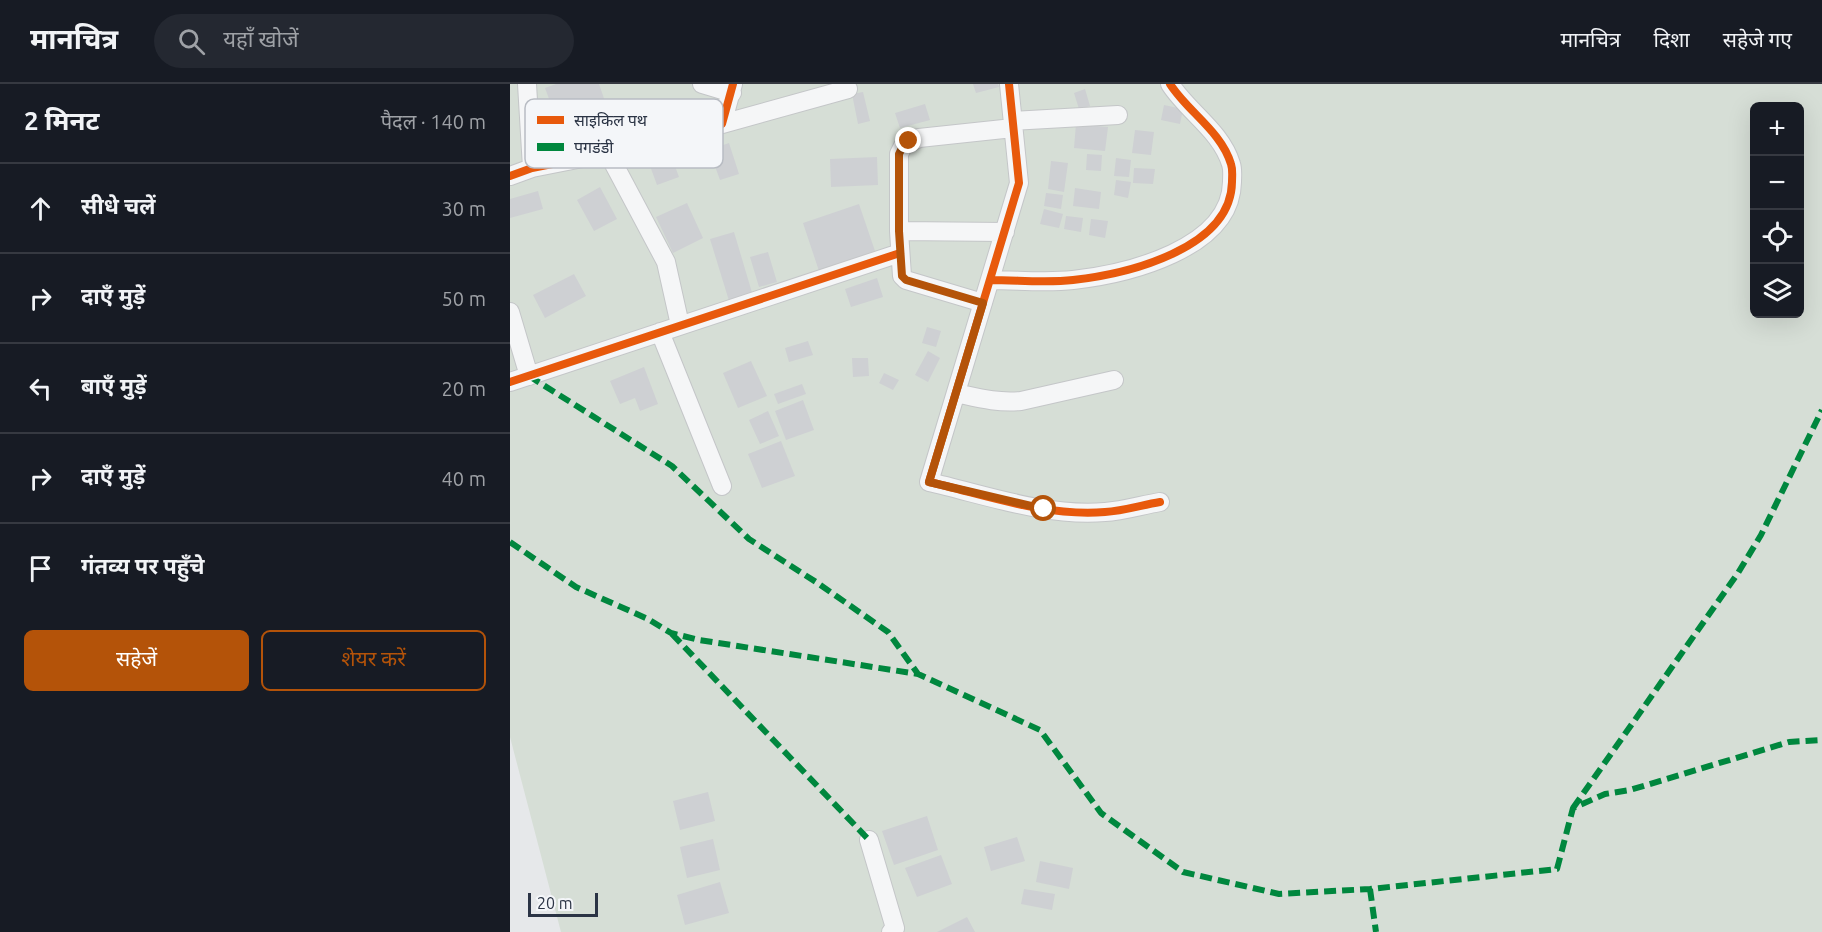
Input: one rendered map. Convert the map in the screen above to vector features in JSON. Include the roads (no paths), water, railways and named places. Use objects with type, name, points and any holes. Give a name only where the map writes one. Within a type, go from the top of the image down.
[{"type":"street","points":[[528,84],[529,99]]},
{"type":"street","points":[[702,84],[732,88],[723,120]]},
{"type":"street","points":[[1009,84],[1019,183],[929,482],[1069,513],[1106,513],[1160,502]]},
{"type":"street","points":[[990,280],[1057,281],[1085,278],[1134,267],[1161,259],[1182,249],[1201,238],[1218,223],[1228,208],[1232,193],[1232,166],[1217,137],[1170,84]]},
{"type":"street","points":[[723,124],[848,89]]},
{"type":"street","points":[[983,303],[906,280],[901,271],[899,154],[903,146],[919,138],[1013,124],[1118,115]]},
{"type":"street","points":[[510,176],[532,168]]},
{"type":"street","points":[[616,168],[666,262],[681,325]]},
{"type":"street","points":[[899,231],[1005,232]]},
{"type":"street","points":[[510,382],[900,253]]},
{"type":"street","points":[[510,312],[529,376]]},
{"type":"street","points":[[660,332],[722,486]]},
{"type":"street","points":[[956,393],[994,402],[1021,401],[1114,380]]},
{"type":"street","points":[[869,840],[895,928],[891,932]]}]
